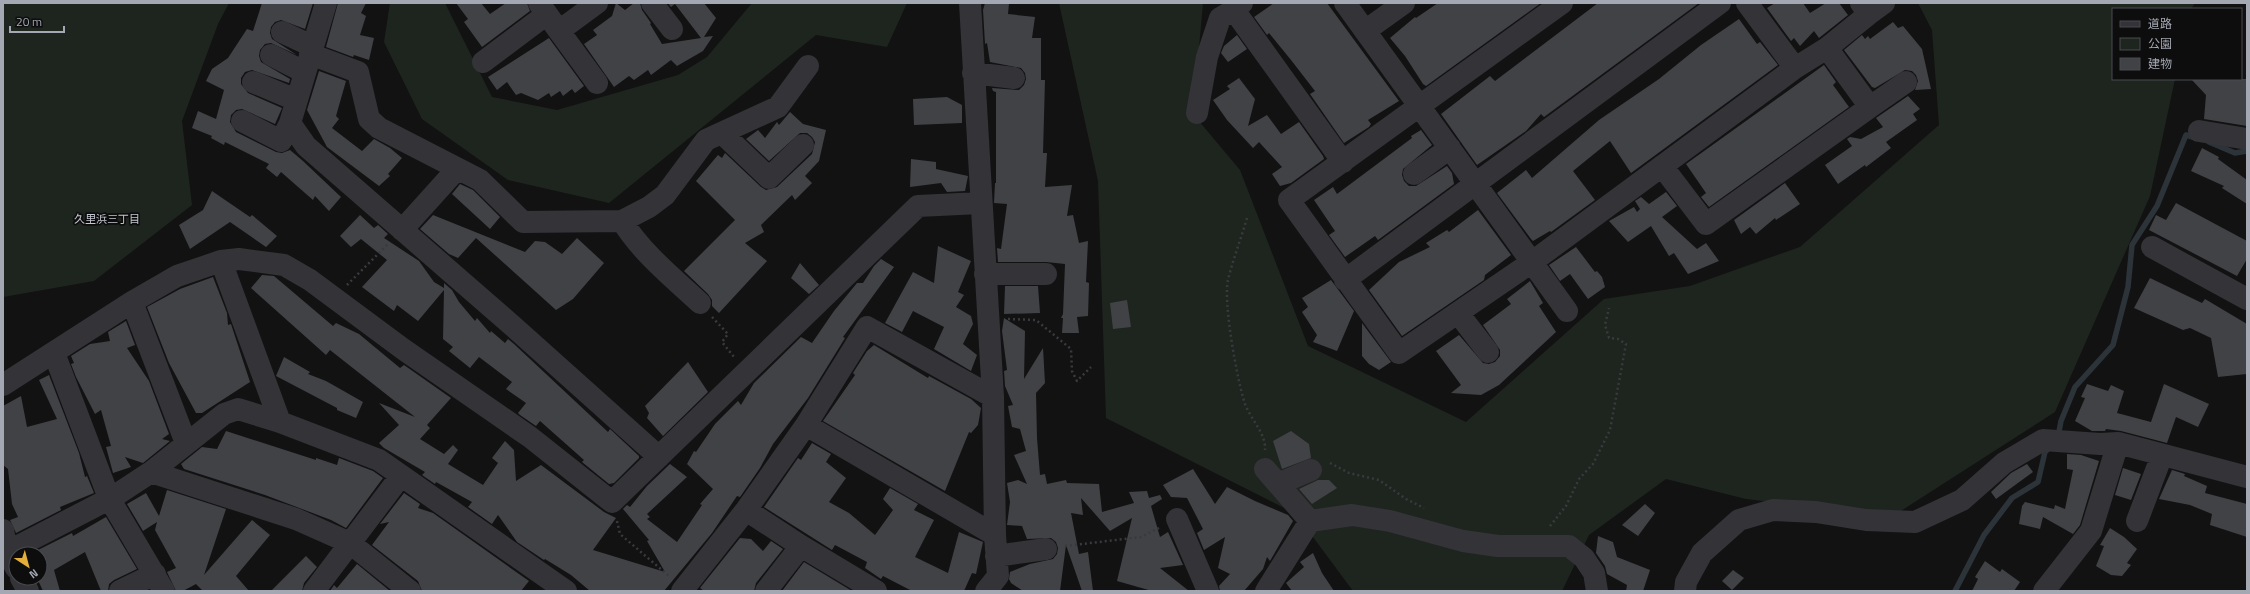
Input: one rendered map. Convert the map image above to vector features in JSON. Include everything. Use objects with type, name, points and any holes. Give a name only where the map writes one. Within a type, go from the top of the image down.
[{"type":"street","points":[[242,122],[281,141],[290,123],[326,3]]},
{"type":"street","points":[[483,62],[548,16],[597,3]]},
{"type":"street","points":[[652,3],[672,30]]},
{"type":"street","points":[[970,3],[980,203],[993,397],[995,545],[998,576],[986,591]]},
{"type":"street","points":[[1345,3],[1567,311]]},
{"type":"street","points":[[1365,31],[1404,3]]},
{"type":"street","points":[[1562,3],[1289,200],[1345,280],[1400,354],[1532,262],[1795,68],[1827,48],[1872,7]]},
{"type":"street","points":[[1345,280],[1720,3]]},
{"type":"street","points":[[1747,3],[1795,68]]},
{"type":"street","points":[[1197,112],[1207,57],[1220,18],[1238,6],[1343,162]]},
{"type":"street","points":[[548,16],[597,83]]},
{"type":"street","points":[[282,32],[309,58]]},
{"type":"street","points":[[1827,48],[1870,106]]},
{"type":"street","points":[[271,55],[309,58],[358,72],[369,120],[379,128],[480,180],[523,222],[622,221],[649,208],[665,196],[706,140],[778,107],[808,66]]},
{"type":"street","points":[[973,74],[1014,78]]},
{"type":"street","points":[[253,82],[296,100]]},
{"type":"street","points":[[1662,166],[1706,224],[1870,106],[1906,82]]},
{"type":"street","points":[[290,123],[306,146],[659,457]]},
{"type":"street","points":[[2199,130],[2247,139]]},
{"type":"street","points":[[722,133],[769,178],[803,145]]},
{"type":"street","points":[[1414,174],[1450,148]]},
{"type":"street","points":[[402,230],[457,168]]},
{"type":"street","points":[[3,385],[132,302],[177,276],[221,261],[239,259],[284,265],[310,280],[403,349],[530,437],[612,502],[746,370],[918,206],[980,203]]},
{"type":"street","points":[[622,221],[631,236],[700,303]]},
{"type":"street","points":[[2152,247],[2247,299]]},
{"type":"street","points":[[221,261],[280,422]]},
{"type":"street","points":[[985,274],[1046,274]]},
{"type":"street","points":[[132,302],[186,444]]},
{"type":"street","points":[[1458,313],[1488,352]]},
{"type":"street","points":[[683,590],[746,510],[806,425],[867,327],[993,397]]},
{"type":"street","points":[[54,353],[109,498],[159,582],[120,591]]},
{"type":"street","points":[[29,546],[151,472],[224,414],[238,409],[280,422],[379,460],[400,477],[566,591]]},
{"type":"street","points":[[806,425],[995,545],[1046,549]]},
{"type":"street","points":[[1685,591],[1686,582],[1702,552],[1739,520],[1773,510],[1816,512],[1866,520],[1915,522],[1962,500],[2004,463],[2043,440],[2100,444],[2118,443],[2247,477]]},
{"type":"street","points":[[2044,591],[2090,531],[2118,443]]},
{"type":"street","points":[[2137,521],[2162,455]]},
{"type":"street","points":[[1271,476],[1312,470]]},
{"type":"street","points":[[151,472],[296,519],[350,543],[410,591]]},
{"type":"street","points":[[1271,476],[1310,521]]},
{"type":"street","points":[[314,591],[400,477]]},
{"type":"street","points":[[746,510],[801,546],[876,591]]},
{"type":"street","points":[[1310,521],[1352,516],[1390,521],[1426,533],[1498,546],[1569,546],[1584,558],[1594,573],[1597,591]]},
{"type":"street","points":[[1177,519],[1208,591]]},
{"type":"street","points":[[1266,591],[1310,521]]},
{"type":"street","points":[[3,530],[8,553]]},
{"type":"street","points":[[766,591],[801,546]]},
{"type":"path","points":[[1247,218],[1227,281],[1229,319],[1237,370],[1245,404],[1266,442],[1271,476]]},
{"type":"path","points":[[341,281],[347,285],[402,230]]},
{"type":"path","points":[[700,303],[728,334],[722,342],[746,370]]},
{"type":"path","points":[[1547,530],[1566,506],[1579,479],[1593,464],[1610,430],[1626,344],[1618,339],[1610,338],[1605,325],[1609,308]]},
{"type":"path","points":[[988,317],[1036,320],[1070,349],[1072,371],[1077,382],[1091,367]]},
{"type":"path","points":[[1312,470],[1326,460],[1349,473],[1379,480],[1406,499],[1426,509]]},
{"type":"path","points":[[612,502],[620,534],[683,590]]},
{"type":"path","points":[[1046,549],[1141,537]]},
{"type":"green space","points":[[3,3],[229,3],[218,24],[182,121],[192,205],[94,281],[3,297]]},
{"type":"green space","points":[[390,3],[445,3],[492,97],[557,110],[678,75],[707,57],[752,3],[907,3],[887,47],[816,35],[609,203],[508,180],[422,119],[384,42]]},
{"type":"green space","points":[[1059,3],[1203,3],[1193,114],[1240,170],[1308,346],[1466,422],[1604,299],[1690,286],[1800,247],[1939,125],[1932,30],[1918,3],[2195,3],[2192,8],[2112,8],[2112,80],[2175,80],[2150,196],[2055,412],[1893,516],[1746,499],[1666,479],[1589,535],[1562,591],[1353,591],[1296,514],[1106,418],[1098,181]]},
{"type":"building","points":[[262,3],[313,3],[305,29],[281,20],[275,22],[271,27],[270,33],[272,39],[297,55],[271,43],[265,44],[260,50],[259,56],[261,62],[290,79],[289,83],[252,70],[245,72],[241,78],[241,84],[248,93],[282,108],[275,124],[242,109],[236,110],[231,115],[230,122],[236,132],[276,152],[282,153],[290,150],[303,161],[341,197],[329,211],[315,196],[313,200],[281,172],[277,177],[266,168],[269,164],[225,142],[224,145],[211,138],[212,136],[192,128],[198,111],[216,119],[224,90],[206,81],[212,69],[228,58],[247,29],[253,31]]},
{"type":"building","points":[[338,3],[366,3],[361,13],[366,16],[360,35],[374,38],[369,60],[354,55],[353,57],[326,47]]},
{"type":"building","points":[[456,3],[481,3],[490,14],[506,3],[527,3],[530,11],[482,47],[464,22],[468,19]]},
{"type":"building","points":[[616,3],[625,10],[634,3],[640,3],[642,10],[662,44],[701,38],[675,4],[671,7],[668,3],[704,3],[716,18],[704,37],[713,36],[703,51],[677,66],[671,60],[651,75],[648,70],[634,80],[629,76],[614,87],[584,44],[597,35],[593,30],[612,16]]},
{"type":"building","points":[[985,3],[1009,3],[1008,14],[1035,17],[1032,38],[1041,38],[1041,80],[1045,80],[1043,153],[1047,153],[1045,187],[1072,185],[1067,216],[1073,215],[1079,243],[1088,241],[1086,282],[1089,283],[1088,316],[1077,317],[1079,333],[1062,333],[1063,318],[1061,318],[1063,314],[1065,264],[1046,262],[998,262],[997,248],[1001,249],[1007,204],[994,203],[996,183],[996,92],[993,91],[992,88],[1019,90],[1024,85],[1026,79],[1025,73],[1021,68],[990,62],[987,43],[985,44],[983,10]]},
{"type":"building","points":[[1274,3],[1327,3],[1399,101],[1368,120],[1371,124],[1369,127],[1344,143],[1310,94],[1315,91],[1269,33],[1267,35],[1254,17]]},
{"type":"building","points":[[1438,3],[1541,3],[1426,86],[1390,38],[1415,17],[1416,18]]},
{"type":"building","points":[[1598,3],[1699,3],[1544,117],[1541,114],[1526,131],[1477,165],[1441,114],[1490,76],[1495,81]]},
{"type":"building","points":[[1775,3],[1803,3],[1810,13],[1826,3],[1839,3],[1848,15],[1819,38],[1814,31],[1800,46],[1794,38],[1791,41],[1767,8]]},
{"type":"building","points":[[1739,19],[1757,44],[1760,42],[1778,65],[1631,173],[1610,141],[1573,171],[1595,200],[1551,232],[1550,231],[1533,241],[1497,193],[1526,170],[1532,178],[1599,120],[1659,79],[1701,45]]},
{"type":"building","points":[[1893,22],[1898,28],[1903,26],[1922,49],[1931,89],[1915,90],[1918,81],[1916,75],[1912,71],[1905,70],[1875,88],[1872,87],[1844,50],[1862,35],[1865,39],[1868,36],[1870,39]]},
{"type":"building","points":[[1237,35],[1247,49],[1228,62],[1221,53],[1224,46]]},
{"type":"building","points":[[549,38],[584,86],[575,93],[572,89],[563,96],[560,91],[551,97],[549,93],[538,100],[521,93],[516,95],[507,82],[497,90],[488,77]]},
{"type":"building","points":[[1824,65],[1836,82],[1833,85],[1849,107],[1709,207],[1701,197],[1706,193],[1686,164]]},
{"type":"building","points":[[319,71],[346,81],[336,116],[339,119],[332,128],[362,151],[374,139],[390,148],[402,158],[388,174],[390,176],[379,186],[327,147],[307,110]]},
{"type":"building","points":[[1239,78],[1255,99],[1248,126],[1267,115],[1281,134],[1299,122],[1324,159],[1291,183],[1280,186],[1272,174],[1282,167],[1259,142],[1253,148],[1227,120],[1213,100],[1230,89],[1227,86]]},
{"type":"building","points":[[2247,79],[2247,126],[2204,119],[2206,95],[2192,80]]},
{"type":"building","points":[[1908,96],[1920,109],[1913,114],[1917,120],[1886,142],[1891,148],[1866,167],[1865,165],[1838,184],[1825,165],[1852,146],[1847,139],[1850,137],[1861,139],[1883,127],[1876,118]]},
{"type":"building","points":[[947,97],[962,105],[962,123],[914,125],[913,99]]},
{"type":"building","points":[[790,112],[803,124],[826,130],[819,161],[805,176],[812,183],[795,200],[792,195],[761,225],[764,232],[745,243],[767,261],[719,313],[712,306],[712,300],[708,294],[684,271],[735,220],[696,181],[718,155],[722,158],[725,153],[761,187],[766,190],[777,187],[812,154],[815,142],[812,137],[807,133],[800,133],[769,161],[746,139],[758,130],[765,138],[777,122],[779,125]]},
{"type":"building","points":[[1421,130],[1432,145],[1403,169],[1402,175],[1404,181],[1409,186],[1416,186],[1447,166],[1452,173],[1454,184],[1378,240],[1375,236],[1345,257],[1329,235],[1335,231],[1314,200],[1333,187],[1337,194],[1412,138],[1411,136]]},
{"type":"building","points":[[2202,148],[2219,157],[2218,159],[2247,180],[2247,204],[2222,188],[2224,186],[2191,171]]},
{"type":"building","points":[[911,159],[936,162],[936,169],[968,176],[965,191],[947,192],[941,183],[910,187]]},
{"type":"building","points":[[1785,183],[1800,204],[1776,220],[1775,218],[1756,234],[1750,227],[1741,234],[1734,220]]},
{"type":"building","points":[[460,184],[473,190],[500,217],[490,229],[452,194]]},
{"type":"building","points":[[212,191],[250,217],[252,215],[277,236],[266,247],[230,222],[190,249],[179,225],[203,210]]},
{"type":"building","points":[[1666,192],[1677,206],[1662,217],[1697,249],[1706,243],[1719,261],[1688,274],[1674,253],[1669,256],[1651,226],[1628,242],[1609,221],[1634,207],[1637,212],[1640,209],[1635,201],[1641,197],[1649,204]]},
{"type":"building","points":[[2176,203],[2247,241],[2247,259],[2237,276],[2149,230],[2156,215],[2166,220]]},
{"type":"building","points":[[1478,210],[1511,255],[1485,275],[1484,280],[1402,336],[1369,290],[1399,262],[1430,247],[1426,243],[1447,230],[1449,232]]},
{"type":"building","points":[[360,215],[374,228],[378,225],[388,234],[384,238],[419,261],[434,282],[444,288],[444,283],[452,290],[459,302],[475,321],[477,318],[490,333],[491,331],[505,343],[508,339],[514,344],[608,432],[610,429],[639,456],[639,458],[614,483],[609,484],[582,462],[584,460],[540,421],[536,426],[520,415],[518,413],[526,403],[506,389],[512,382],[479,357],[470,368],[449,351],[453,347],[443,339],[444,290],[418,321],[397,305],[394,311],[362,287],[387,260],[361,239],[351,247],[340,236]]},
{"type":"building","points":[[433,215],[525,252],[535,241],[545,242],[562,254],[577,238],[604,263],[573,299],[556,310],[476,238],[458,258],[449,254],[420,229]]},
{"type":"building","points":[[938,246],[971,261],[958,292],[964,295],[956,307],[971,316],[973,324],[963,344],[977,355],[971,371],[934,349],[944,327],[913,311],[902,332],[885,323],[913,272],[934,283]]},
{"type":"building","points":[[1576,247],[1595,272],[1597,271],[1602,277],[1605,287],[1588,299],[1570,274],[1560,281],[1549,265]]},
{"type":"building","points":[[881,259],[894,267],[843,337],[845,338],[808,398],[773,444],[760,468],[740,497],[737,496],[712,533],[664,591],[590,591],[571,575],[545,559],[544,560],[517,542],[498,515],[492,524],[468,507],[472,502],[436,482],[435,484],[422,475],[425,472],[384,448],[379,443],[399,425],[379,403],[415,417],[330,350],[326,355],[251,288],[262,275],[274,276],[333,326],[336,323],[359,334],[400,368],[404,365],[451,398],[427,425],[430,428],[420,439],[444,454],[453,445],[458,450],[448,464],[483,485],[498,463],[492,458],[505,441],[514,450],[516,481],[541,465],[604,512],[616,518],[593,550],[665,572],[647,541],[649,540],[623,509],[627,505],[630,507],[647,486],[670,464],[687,477],[647,514],[650,517],[647,519],[677,542],[702,505],[700,504],[713,489],[687,464],[694,451],[696,452],[715,424],[738,401],[741,405],[754,383],[801,337],[812,343],[834,311],[857,283],[863,283],[874,266]]},
{"type":"building","points":[[800,263],[819,285],[809,294],[791,278]]},
{"type":"building","points":[[213,277],[227,313],[228,325],[231,324],[250,382],[202,413],[196,413],[169,363],[147,307],[180,289]]},
{"type":"building","points":[[2150,278],[2202,303],[2205,299],[2247,324],[2247,374],[2218,377],[2211,338],[2190,328],[2183,330],[2134,308]]},
{"type":"building","points":[[1331,280],[1354,311],[1337,351],[1313,342],[1317,335],[1302,312],[1308,307],[1302,298]]},
{"type":"building","points":[[1530,281],[1543,303],[1539,306],[1556,332],[1499,385],[1481,395],[1451,393],[1461,385],[1436,351],[1459,335],[1483,363],[1489,364],[1495,362],[1500,356],[1500,350],[1483,325],[1511,304],[1507,299]]},
{"type":"building","points":[[1005,286],[1038,286],[1040,313],[1004,314]]},
{"type":"building","points":[[1127,300],[1131,327],[1113,329],[1110,303]]},
{"type":"building","points":[[1004,318],[1025,331],[1024,379],[1043,348],[1045,383],[1036,393],[1040,475],[1045,474],[1047,484],[1066,480],[1067,483],[1099,484],[1102,512],[1134,503],[1129,492],[1147,491],[1149,498],[1160,495],[1162,499],[1151,506],[1160,537],[1168,532],[1183,565],[1160,568],[1189,591],[1152,591],[1117,581],[1132,518],[1110,531],[1081,498],[1083,515],[1071,513],[1079,554],[1088,552],[1093,591],[1082,591],[1066,545],[1060,591],[1023,591],[1011,583],[1009,579],[1010,572],[1030,564],[1053,559],[1057,554],[1058,548],[1056,542],[1051,538],[1027,539],[1022,526],[1007,525],[1010,502],[1007,483],[1018,480],[1027,484],[1014,455],[1026,451],[1020,429],[1012,427],[1008,406],[1013,405],[1005,386],[1004,371],[1007,370],[1002,331]]},
{"type":"building","points":[[126,321],[135,345],[127,348],[149,381],[169,434],[162,439],[170,441],[143,463],[125,457],[131,467],[113,473],[106,447],[111,446],[101,410],[95,414],[76,377],[71,364],[74,363],[71,356],[90,344],[110,341],[108,332]]},
{"type":"building","points":[[1362,323],[1391,362],[1379,370],[1369,364],[1362,356]]},
{"type":"building","points":[[874,345],[928,378],[929,376],[971,399],[981,408],[978,425],[971,433],[969,432],[945,491],[823,421],[855,375],[853,373],[867,351]]},
{"type":"building","points":[[284,357],[310,372],[308,374],[326,381],[363,402],[356,418],[337,410],[337,408],[276,376]]},
{"type":"building","points":[[688,362],[708,392],[663,436],[647,418],[649,413],[645,406]]},
{"type":"building","points":[[49,375],[79,453],[85,477],[87,476],[94,493],[60,507],[61,510],[16,533],[10,520],[18,517],[12,504],[8,469],[3,465],[3,406],[21,396],[27,427],[57,419],[39,380]]},
{"type":"building","points":[[2087,384],[2108,391],[2111,385],[2124,391],[2117,413],[2151,422],[2164,384],[2209,404],[2198,427],[2176,417],[2167,443],[2121,431],[2106,429],[2105,431],[2092,431],[2075,421],[2085,398],[2081,397]]},
{"type":"building","points":[[226,431],[316,460],[316,458],[337,465],[339,458],[373,471],[383,478],[346,528],[331,520],[265,495],[184,469],[181,464],[202,447],[217,449]]},
{"type":"building","points":[[1291,431],[1309,444],[1311,458],[1282,469],[1273,441]]},
{"type":"building","points":[[812,443],[831,454],[826,462],[846,478],[829,502],[849,513],[875,535],[893,510],[883,499],[890,488],[918,504],[914,510],[934,520],[915,557],[948,573],[959,532],[983,542],[976,574],[972,573],[964,591],[912,591],[883,576],[881,579],[865,568],[867,562],[835,545],[832,550],[764,507],[798,458],[801,460]]},
{"type":"building","points":[[2067,454],[2081,455],[2099,461],[2080,525],[2073,534],[2043,517],[2040,529],[2019,524],[2022,506],[2025,502],[2054,509],[2055,505],[2065,509],[2073,470],[2067,469]]},
{"type":"building","points":[[2027,464],[2033,472],[1996,499],[1991,492],[2011,473]]},
{"type":"building","points":[[2123,468],[2141,474],[2131,500],[2115,495]]},
{"type":"building","points":[[1193,469],[1215,504],[1227,487],[1288,515],[1293,521],[1270,561],[1267,557],[1263,569],[1244,591],[1220,591],[1219,586],[1230,574],[1218,568],[1225,537],[1204,550],[1197,533],[1203,529],[1187,498],[1171,497],[1163,485]]},
{"type":"building","points":[[2172,470],[2185,474],[2184,476],[2207,486],[2205,493],[2247,504],[2247,537],[2210,525],[2212,514],[2190,505],[2159,499]]},
{"type":"building","points":[[1318,480],[1329,480],[1337,488],[1312,504],[1299,489]]},
{"type":"building","points":[[167,490],[226,509],[204,575],[252,520],[270,535],[236,576],[249,591],[203,591],[196,584],[183,591],[176,591],[167,572],[176,568],[155,530],[157,522],[143,531],[127,504],[146,493],[159,516]]},
{"type":"building","points":[[404,493],[420,504],[418,508],[433,513],[529,581],[521,591],[422,591],[418,581],[372,545],[389,522],[380,524]]},
{"type":"building","points":[[1645,504],[1655,513],[1638,536],[1622,525]]},
{"type":"building","points":[[106,517],[137,569],[114,580],[109,584],[108,591],[101,591],[85,552],[54,570],[60,591],[43,591],[41,586],[48,586],[48,546],[46,546],[72,533],[73,536]]},
{"type":"building","points":[[2110,528],[2124,537],[2137,549],[2127,563],[2131,565],[2122,576],[2111,575],[2096,566],[2104,546],[2100,545]]},
{"type":"building","points":[[1598,536],[1613,542],[1617,557],[1650,570],[1643,591],[1626,591],[1627,585],[1607,574],[1605,566],[1596,553]]},
{"type":"building","points":[[740,538],[751,539],[763,551],[771,541],[783,549],[756,583],[754,591],[704,591],[700,588]]},
{"type":"building","points":[[1313,553],[1322,573],[1334,591],[1292,591],[1286,583],[1304,567],[1300,562]]},
{"type":"building","points":[[306,556],[317,567],[304,583],[302,591],[271,591]]},
{"type":"building","points":[[1985,561],[2000,572],[2002,569],[2020,582],[2014,591],[1972,591],[1978,579],[1975,577]]},
{"type":"building","points":[[804,562],[852,591],[782,591]]},
{"type":"building","points":[[357,564],[390,591],[330,591],[334,585],[337,588]]},
{"type":"building","points":[[1733,570],[1744,578],[1732,590],[1722,581]]},
{"type":"waterway","points":[[2058,437],[2061,421],[2075,387],[2113,345],[2128,287],[2132,245],[2157,206],[2186,135],[2196,138]]},
{"type":"waterway","points":[[2209,142],[2235,153],[2247,151]]},
{"type":"waterway","points":[[1955,591],[1984,535],[2012,498],[2038,482],[2045,452],[2050,447]]},
{"type":"district","name":"久里浜三丁目","points":[[107,219]]}]
